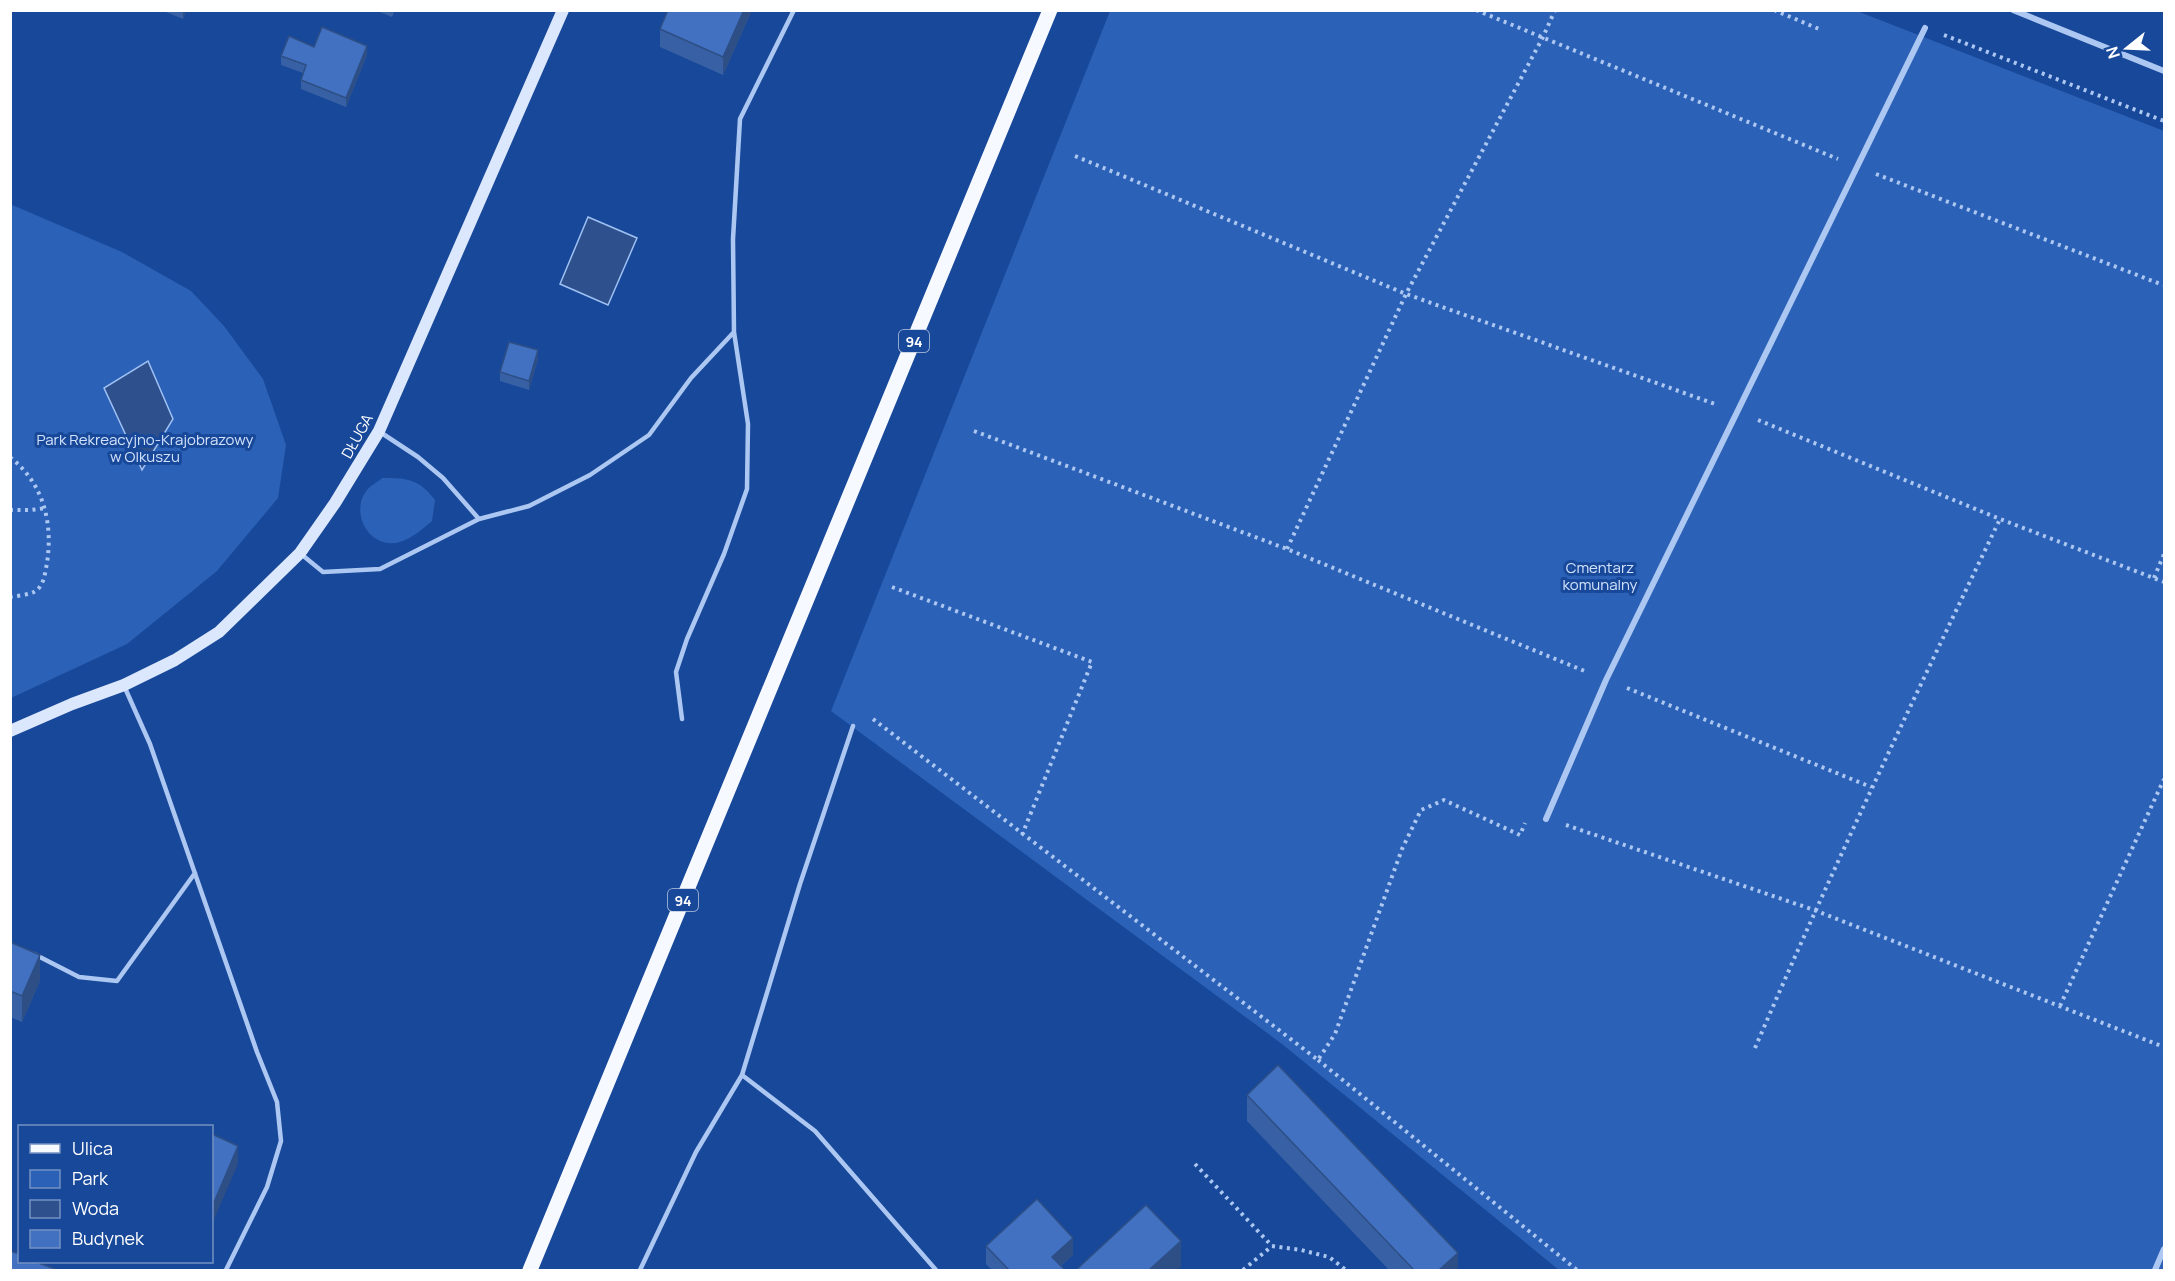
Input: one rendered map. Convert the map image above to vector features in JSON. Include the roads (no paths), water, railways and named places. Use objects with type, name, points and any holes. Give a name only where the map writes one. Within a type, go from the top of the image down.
[{"type":"main road","name":"94","points":[[531,1270],[1050,10]]},
{"type":"street","name":"DŁUGA","points":[[10,731],[123,685],[175,660],[219,633],[300,553],[379,431],[563,10]]},
{"type":"street","points":[[2013,10],[2164,71]]},
{"type":"street","points":[[1546,819],[1606,680],[1925,28]]},
{"type":"street","points":[[2154,1270],[2164,1249]]},
{"type":"lane","points":[[682,719],[676,672],[687,639],[724,554],[747,489],[748,424],[734,332],[733,239],[740,119],[794,10]]},
{"type":"lane","points":[[300,553],[323,572],[380,569],[479,519],[529,506],[590,475],[649,435],[691,378],[734,332]]},
{"type":"lane","points":[[379,431],[435,471],[479,519]]},
{"type":"lane","points":[[123,685],[150,744],[257,1052],[277,1102],[281,1141],[267,1187],[226,1270]]},
{"type":"lane","points":[[640,1270],[696,1152],[742,1075],[800,884],[853,726]]},
{"type":"lane","points":[[30,952],[79,977],[117,981],[195,873]]},
{"type":"lane","points":[[742,1075],[815,1131],[936,1270]]},
{"type":"water","points":[[588,217],[637,238],[608,305],[560,284]]},
{"type":"water","points":[[148,361],[173,419],[142,470],[104,388]]},
{"type":"park label","name":"Park Rekreacyjno-Krajobrazowy w Olkuszu","points":[[145,448]]},
{"type":"park label","name":"Cmentarz komunalny","points":[[1600,576]]}]
